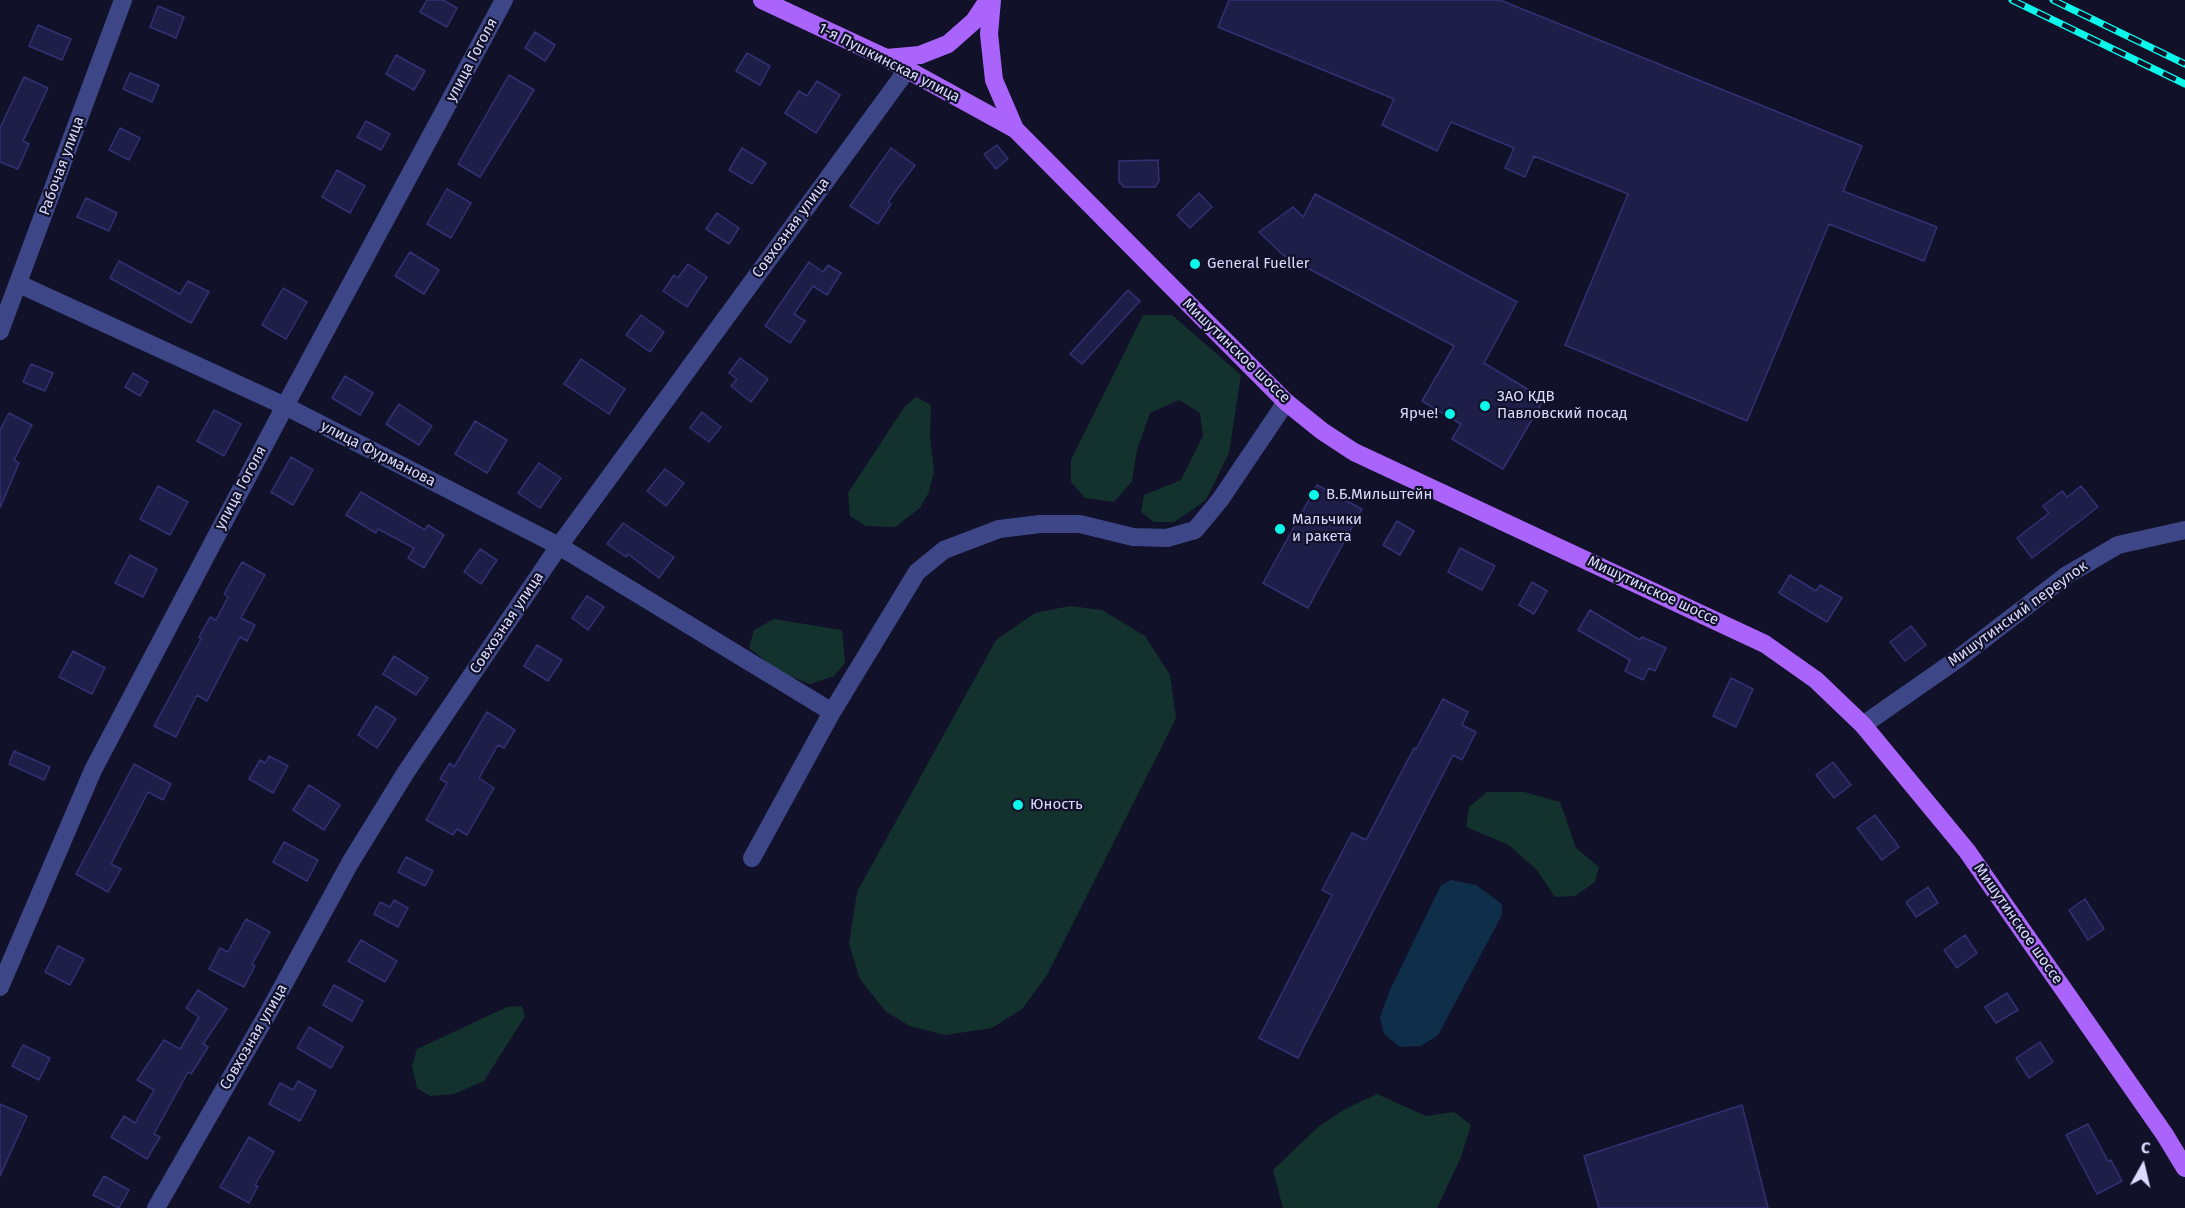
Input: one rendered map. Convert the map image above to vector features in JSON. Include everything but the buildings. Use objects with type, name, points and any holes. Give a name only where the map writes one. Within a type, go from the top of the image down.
[{"type":"main road","name":"1-я Пушкинская улица","points":[[762,0],[886,58],[1015,129]]},
{"type":"main road","points":[[886,58],[920,55],[948,45],[974,21],[990,0]]},
{"type":"main road","points":[[990,0],[989,34],[994,80],[1015,129]]},
{"type":"main road","name":"Мишутинское шоссе","points":[[1015,129],[1286,402],[1322,431],[1354,452],[1765,644],[1816,680],[1863,725],[1966,851],[2165,1135],[2185,1168]]},
{"type":"street","name":"Рабочая улица","points":[[0,331],[123,0]]},
{"type":"street","name":"улица Гоголя","points":[[0,987],[93,770],[285,406],[504,0]]},
{"type":"street","name":"Совхозная улица","points":[[156,1208],[356,852],[406,772],[559,546],[908,70]]},
{"type":"street","name":"улица Фурманова","points":[[19,284],[285,406],[559,546],[832,712]]},
{"type":"street","points":[[752,858],[832,712],[917,572],[944,550],[999,529],[1040,524],[1080,524],[1133,537],[1167,538],[1195,530],[1220,500],[1286,402]]},
{"type":"street","name":"Мишутинский переулок","points":[[1863,725],[1959,658],[2067,575],[2118,545],[2185,530]]},
{"type":"green space","points":[[1143,315],[1172,315],[1241,375],[1229,453],[1206,500],[1174,522],[1154,522],[1141,512],[1144,495],[1181,480],[1203,436],[1200,413],[1179,400],[1150,413],[1137,450],[1132,481],[1114,502],[1085,498],[1071,482],[1071,460]]},
{"type":"green space","points":[[916,397],[931,405],[930,435],[934,472],[929,492],[920,508],[895,527],[866,526],[850,516],[848,493],[905,406]]},
{"type":"green space","name":"Юность","points":[[1070,606],[1102,610],[1145,636],[1170,675],[1176,718],[1047,975],[1022,1009],[992,1028],[945,1035],[910,1026],[885,1011],[860,979],[849,944],[857,892],[996,640],[1035,613]]},
{"type":"green space","points":[[774,619],[842,630],[845,663],[834,676],[810,684],[780,672],[749,648],[754,630]]},
{"type":"green space","points":[[1487,792],[1524,792],[1560,802],[1576,848],[1599,867],[1595,882],[1575,896],[1555,897],[1537,870],[1509,845],[1466,827],[1469,807]]},
{"type":"green space","points":[[522,1006],[525,1016],[484,1081],[454,1094],[430,1096],[417,1088],[412,1066],[417,1049],[507,1007]]},
{"type":"green space","points":[[1377,1094],[1426,1116],[1454,1112],[1471,1125],[1461,1157],[1437,1208],[1283,1208],[1273,1170],[1318,1127],[1345,1109]]},
{"type":"water","points":[[1451,880],[1476,885],[1502,904],[1502,915],[1438,1035],[1421,1046],[1400,1047],[1384,1034],[1380,1017],[1390,990],[1441,885]]},
{"type":"railway","points":[[2012,0],[2185,84]]},
{"type":"railway","points":[[2053,0],[2185,64]]},
{"type":"place","name":"General Fueller","points":[[1195,264]]},
{"type":"place","name":"ЗАО КДВ Павловский посад","points":[[1485,406]]},
{"type":"place","name":"Ярче!","points":[[1450,414]]},
{"type":"place","name":"В.Б.Мильштейн","points":[[1314,495]]},
{"type":"place","name":"Мальчики и ракета","points":[[1280,529]]},
{"type":"place","name":"Юность","points":[[1018,805]]}]
